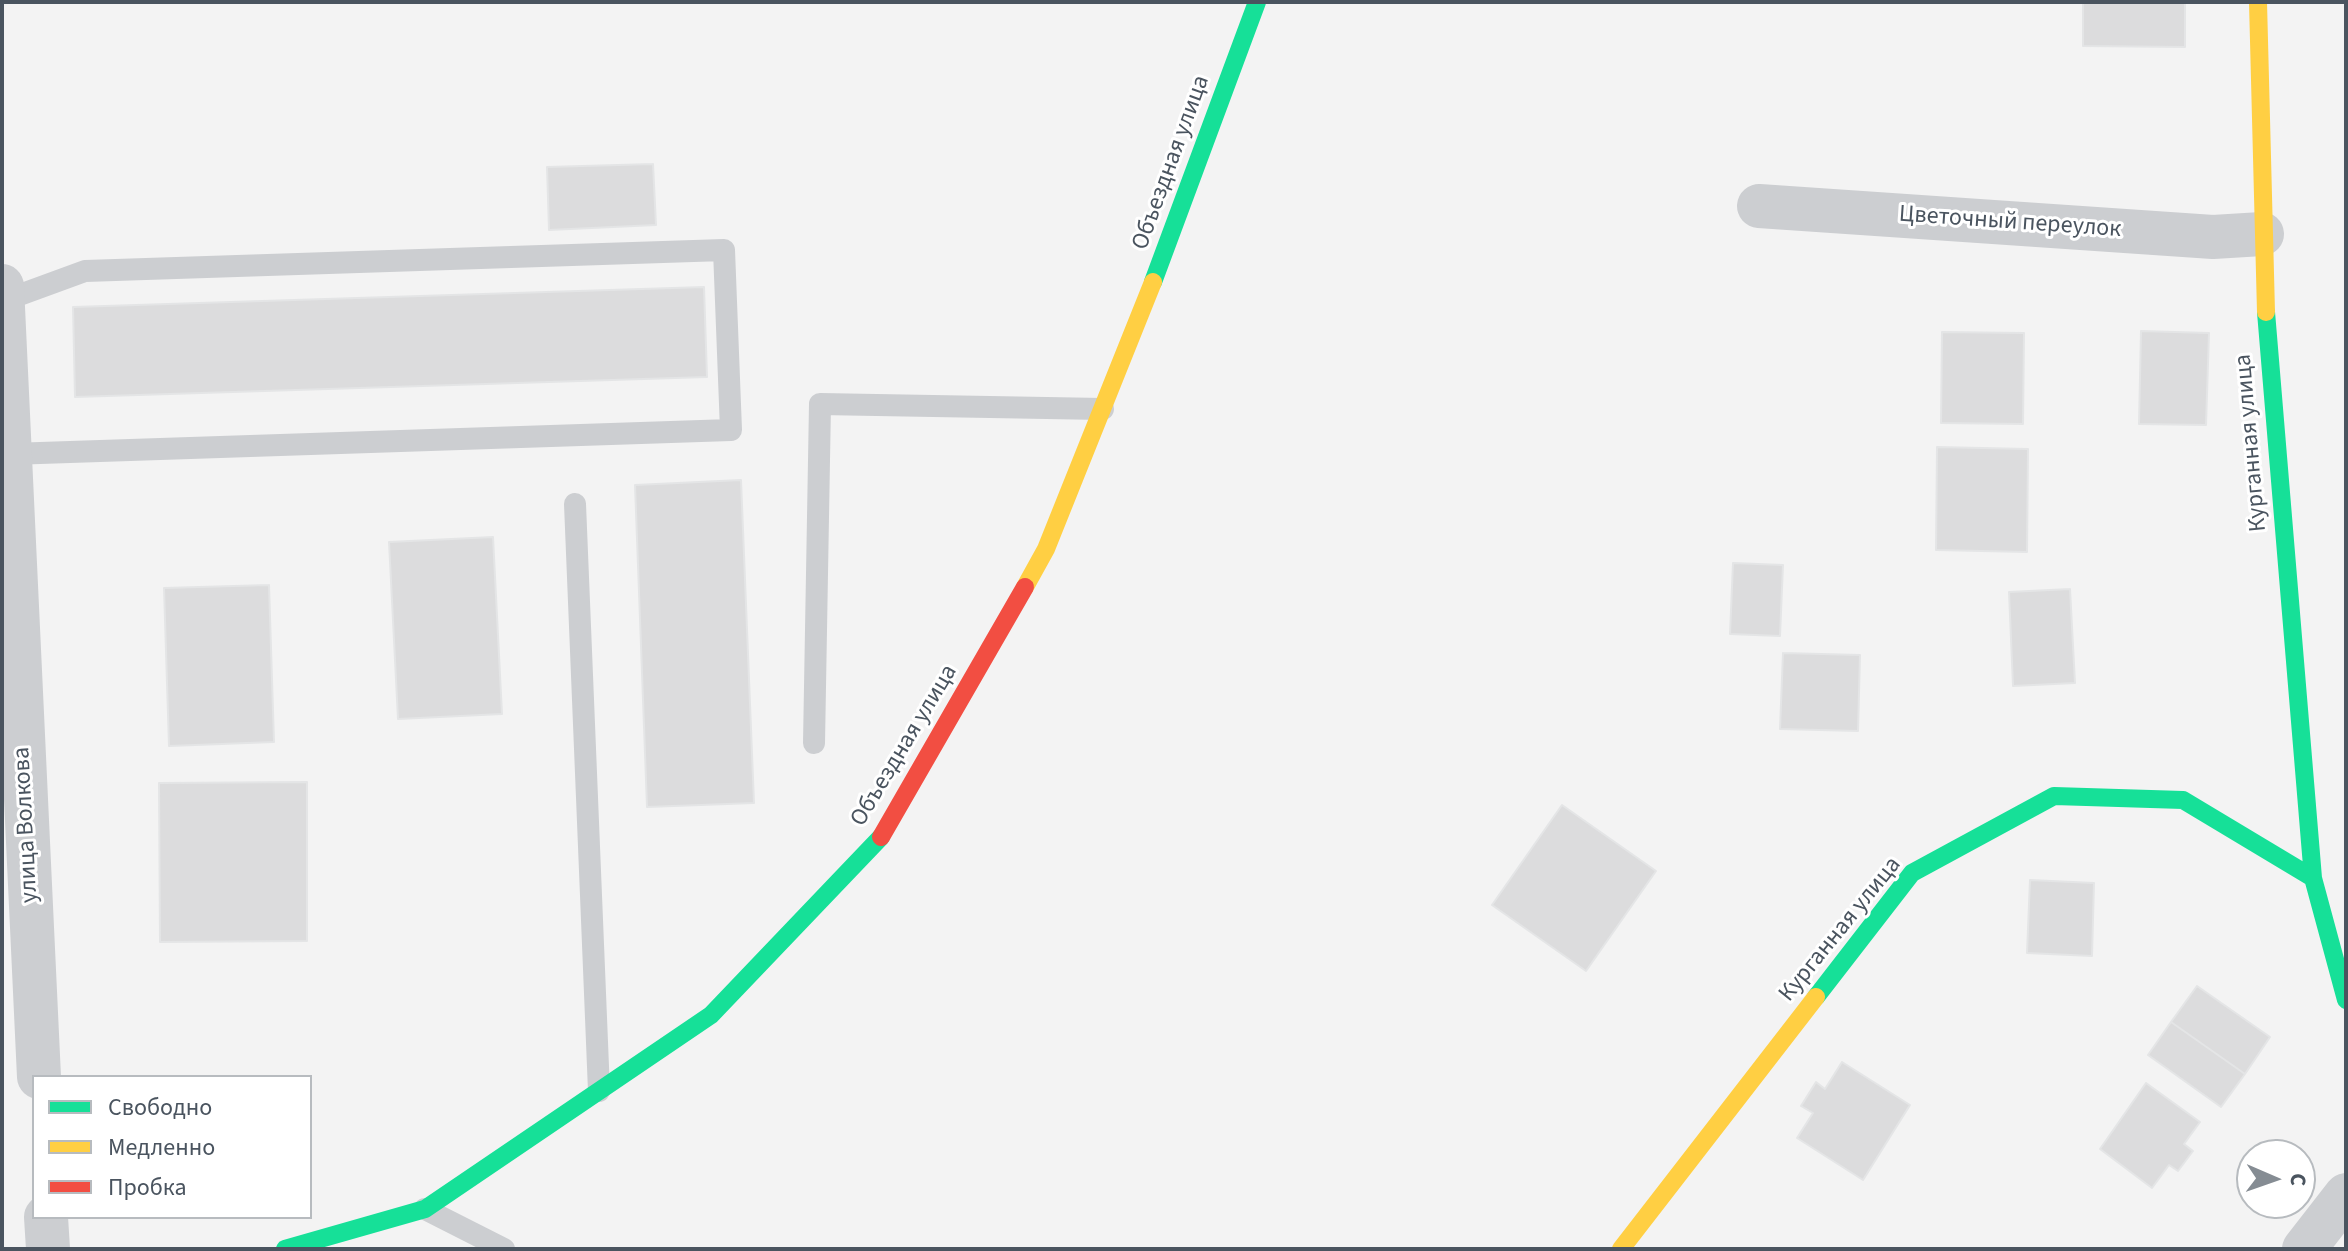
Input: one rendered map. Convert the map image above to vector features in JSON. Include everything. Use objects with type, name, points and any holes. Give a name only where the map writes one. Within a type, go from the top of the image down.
[{"type":"street","name":"Объездная улица","points":[[285,1249],[425,1209],[711,1015],[888,830],[1046,549],[1184,205],[1257,2]]},
{"type":"street","name":"Курганная улица","points":[[2258,2],[2262,234],[2313,878],[2346,1000]]},
{"type":"street","name":"Цветочный переулок","points":[[1759,206],[2213,237],[2262,234]]},
{"type":"street","name":"улица Волкова","points":[[2,286],[39,1075]]},
{"type":"street","name":"Курганная улица","points":[[1621,1249],[1912,873],[2054,796],[2183,800],[2313,878]]},
{"type":"street","points":[[2304,1249],[2346,1195]]},
{"type":"street","points":[[46,1219],[48,1249]]},
{"type":"lane","points":[[3,301],[85,271],[724,250],[731,430],[10,454]]},
{"type":"lane","points":[[814,743],[820,404],[1103,409]]},
{"type":"lane","points":[[575,504],[599,1091]]},
{"type":"lane","points":[[425,1209],[504,1249]]},
{"type":"building","points":[[2083,2],[2185,2],[2185,47],[2083,46]]},
{"type":"building","points":[[653,164],[656,225],[549,230],[547,167]]},
{"type":"building","points":[[704,287],[707,377],[75,397],[73,307]]},
{"type":"building","points":[[2141,331],[2209,333],[2206,425],[2139,424]]},
{"type":"building","points":[[1942,332],[2024,333],[2023,424],[1941,423]]},
{"type":"building","points":[[1937,447],[2028,449],[2027,552],[1936,550]]},
{"type":"building","points":[[741,480],[754,803],[647,807],[635,485]]},
{"type":"building","points":[[493,537],[502,714],[398,719],[389,542]]},
{"type":"building","points":[[1733,563],[1783,565],[1780,636],[1730,634]]},
{"type":"building","points":[[269,585],[274,742],[169,746],[164,588]]},
{"type":"building","points":[[2070,589],[2075,683],[2013,686],[2009,592]]},
{"type":"building","points":[[1783,653],[1860,655],[1858,731],[1780,729]]},
{"type":"building","points":[[307,782],[307,941],[160,942],[159,783]]},
{"type":"building","points":[[1562,805],[1656,871],[1586,971],[1492,905]]},
{"type":"building","points":[[2030,880],[2094,883],[2092,956],[2027,953]]},
{"type":"building","points":[[2197,986],[2270,1037],[2245,1074],[2171,1022]]},
{"type":"building","points":[[2171,1022],[2245,1074],[2221,1107],[2148,1055]]},
{"type":"building","points":[[1842,1062],[1910,1105],[1863,1180],[1797,1138],[1813,1113],[1801,1106],[1816,1082],[1825,1089]]},
{"type":"building","points":[[2146,1083],[2200,1122],[2184,1144],[2193,1151],[2178,1171],[2169,1165],[2152,1188],[2100,1149]]},
{"type":"traffic: fast","points":[[1153,282],[1257,2]]},
{"type":"traffic: fast","points":[[2266,312],[2313,878],[2346,1000]]},
{"type":"traffic: fast","points":[[1816,997],[1912,873],[2054,796],[2183,800],[2313,878]]},
{"type":"traffic: fast","points":[[285,1249],[425,1209],[711,1015],[881,837]]},
{"type":"traffic: slow","points":[[2258,2],[2266,312]]},
{"type":"traffic: slow","points":[[1025,587],[1046,549],[1153,282]]},
{"type":"traffic: slow","points":[[1621,1249],[1816,997]]},
{"type":"traffic: jam","points":[[881,837],[1025,587]]}]
